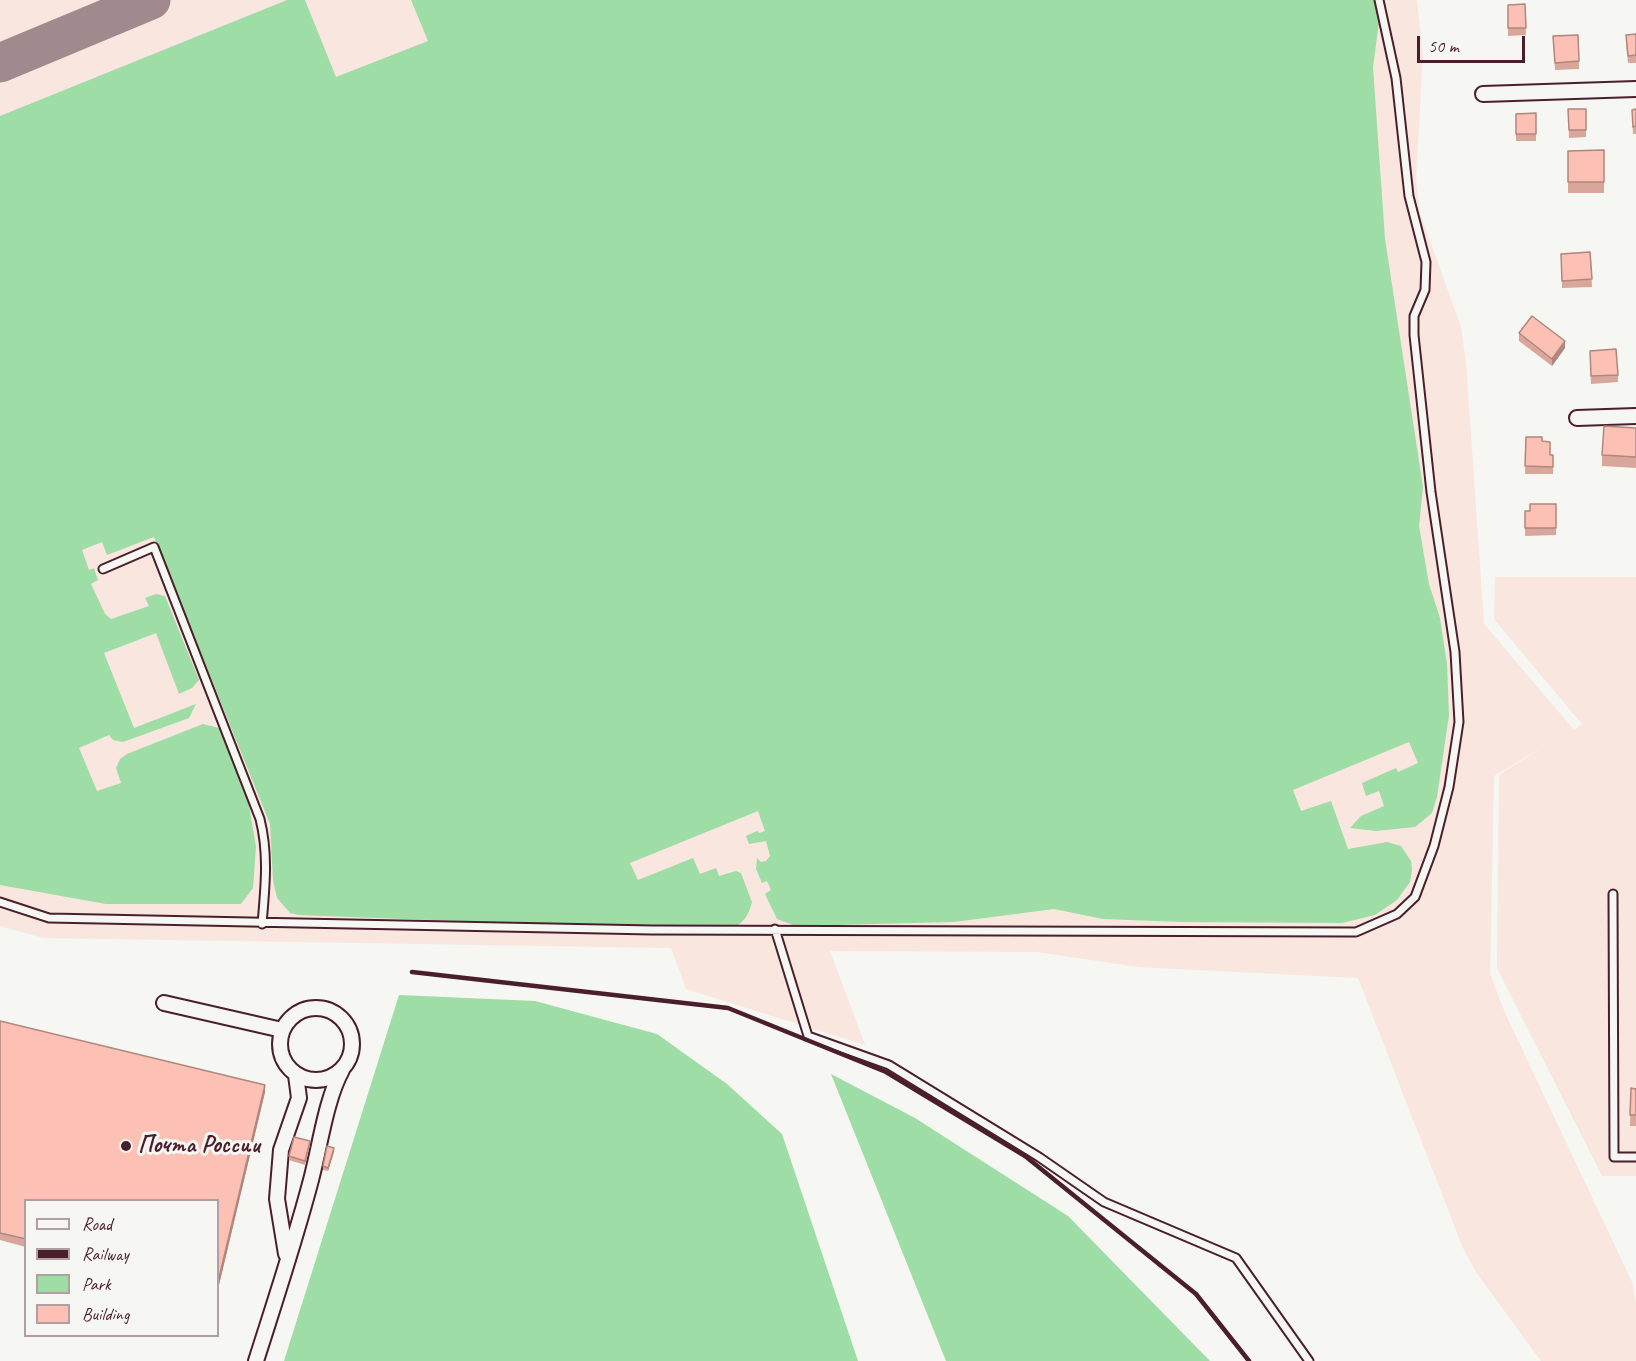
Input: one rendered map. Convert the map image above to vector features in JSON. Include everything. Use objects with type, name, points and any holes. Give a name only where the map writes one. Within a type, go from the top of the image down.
[{"type":"street","points":[[1483,94],[1636,89]]},
{"type":"street","points":[[1576,418],[1636,416]]},
{"type":"street","points":[[164,1003],[282,1030]]},
{"type":"street","points":[[256,1361],[287,1262],[329,1110],[332,1088],[342,1070],[353,1047],[348,1025],[340,1016],[330,1010],[307,1008],[297,1012],[282,1030],[279,1042],[281,1055],[287,1066],[296,1075],[307,1080],[332,1077],[342,1070]]},
{"type":"street","points":[[287,1262],[278,1199],[281,1149],[299,1098],[296,1075]]},
{"type":"lane","points":[[0,902],[49,918],[652,930],[1356,932],[1397,914],[1415,897],[1434,846],[1447,797],[1459,722],[1455,652],[1431,492],[1414,335],[1414,316],[1425,290],[1426,262],[1409,196],[1396,78],[1379,0]]},
{"type":"lane","points":[[103,569],[153,547],[260,819],[266,842],[267,866],[262,924]]},
{"type":"lane","points":[[1612,894],[1614,1157],[1636,1157]]},
{"type":"lane","points":[[775,929],[808,1036],[889,1065],[1039,1157],[1104,1202],[1236,1258],[1309,1361]]},
{"type":"shaded area","points":[[0,0],[1417,0],[1423,56],[1416,179],[1420,213],[1461,327],[1466,363],[1484,624],[1574,730],[1582,724],[1494,619],[1495,577],[1636,577],[1636,1176],[1602,1176],[1497,968],[1499,775],[1548,744],[1494,776],[1490,974],[1505,1013],[1632,1282],[1636,1303],[1636,1361],[1541,1361],[1476,1272],[1463,1248],[1358,978],[1138,967],[1037,952],[830,951],[865,1045],[686,989],[671,948],[44,938],[0,926]]},
{"type":"green space","points":[[287,0],[305,0],[336,77],[428,41],[411,0],[1382,0],[1373,67],[1385,239],[1423,487],[1419,526],[1429,584],[1440,618],[1447,664],[1449,715],[1437,797],[1432,813],[1415,827],[1376,831],[1350,828],[1361,816],[1384,806],[1379,791],[1366,796],[1362,783],[1396,768],[1398,772],[1418,763],[1409,742],[1293,790],[1301,811],[1331,801],[1348,849],[1387,842],[1401,846],[1411,861],[1412,870],[1410,882],[1397,900],[1375,915],[1342,923],[1103,919],[1054,909],[954,922],[796,926],[777,919],[765,894],[771,890],[767,881],[762,883],[756,869],[757,858],[761,862],[766,861],[770,856],[766,841],[749,844],[746,836],[757,831],[759,833],[765,831],[758,811],[630,863],[638,880],[693,858],[700,874],[716,868],[719,876],[736,871],[741,873],[752,902],[750,909],[741,923],[720,931],[290,913],[277,898],[273,880],[270,824],[154,537],[107,555],[102,542],[82,550],[89,570],[94,568],[98,580],[91,584],[105,614],[111,619],[149,606],[145,598],[156,594],[165,596],[199,680],[192,688],[179,694],[156,633],[104,653],[134,728],[196,704],[189,718],[123,742],[113,740],[109,735],[79,748],[97,791],[121,783],[116,768],[120,759],[127,754],[203,724],[219,728],[248,800],[256,847],[253,888],[241,904],[106,904],[0,885],[0,116]]},
{"type":"green space","points":[[399,995],[535,1001],[657,1034],[727,1084],[782,1134],[858,1361],[284,1361]]},
{"type":"green space","points":[[831,1074],[915,1118],[1068,1216],[1210,1361],[946,1361]]},
{"type":"building","points":[[1525,4],[1526,28],[1508,28],[1508,5]]},
{"type":"building","points":[[1636,34],[1636,55],[1628,56],[1626,35]]},
{"type":"building","points":[[1578,35],[1579,61],[1555,63],[1553,36]]},
{"type":"building","points":[[1568,109],[1586,109],[1586,130],[1569,130]]},
{"type":"building","points":[[1636,109],[1636,126],[1633,127],[1632,110]]},
{"type":"building","points":[[1536,113],[1536,134],[1516,134],[1516,114]]},
{"type":"building","points":[[1604,150],[1604,182],[1568,182],[1568,151]]},
{"type":"building","points":[[1590,252],[1592,279],[1562,281],[1561,254]]},
{"type":"building","points":[[1532,316],[1565,341],[1552,359],[1519,333]]},
{"type":"building","points":[[1616,349],[1618,375],[1591,376],[1590,351]]},
{"type":"building","points":[[1604,426],[1636,428],[1636,457],[1602,455]]},
{"type":"building","points":[[1526,437],[1542,437],[1542,441],[1550,442],[1553,467],[1525,466]]},
{"type":"building","points":[[1530,504],[1556,504],[1556,528],[1525,528],[1525,511],[1530,511]]},
{"type":"building","name":"Почта России","points":[[0,1021],[265,1085],[219,1278],[219,1199],[24,1199],[24,1239],[0,1233]]},
{"type":"building","points":[[1631,1088],[1636,1089],[1636,1115],[1630,1115]]},
{"type":"building","points":[[294,1137],[310,1141],[305,1161],[289,1156]]},
{"type":"building","points":[[327,1146],[334,1148],[328,1168],[323,1166]]},
{"type":"taxiway","points":[[0,63],[151,0]]},
{"type":"railway","points":[[412,972],[728,1008],[886,1072],[1025,1156],[1196,1294],[1249,1361]]},
{"type":"place","name":"Почта России","points":[[126,1146]]}]
